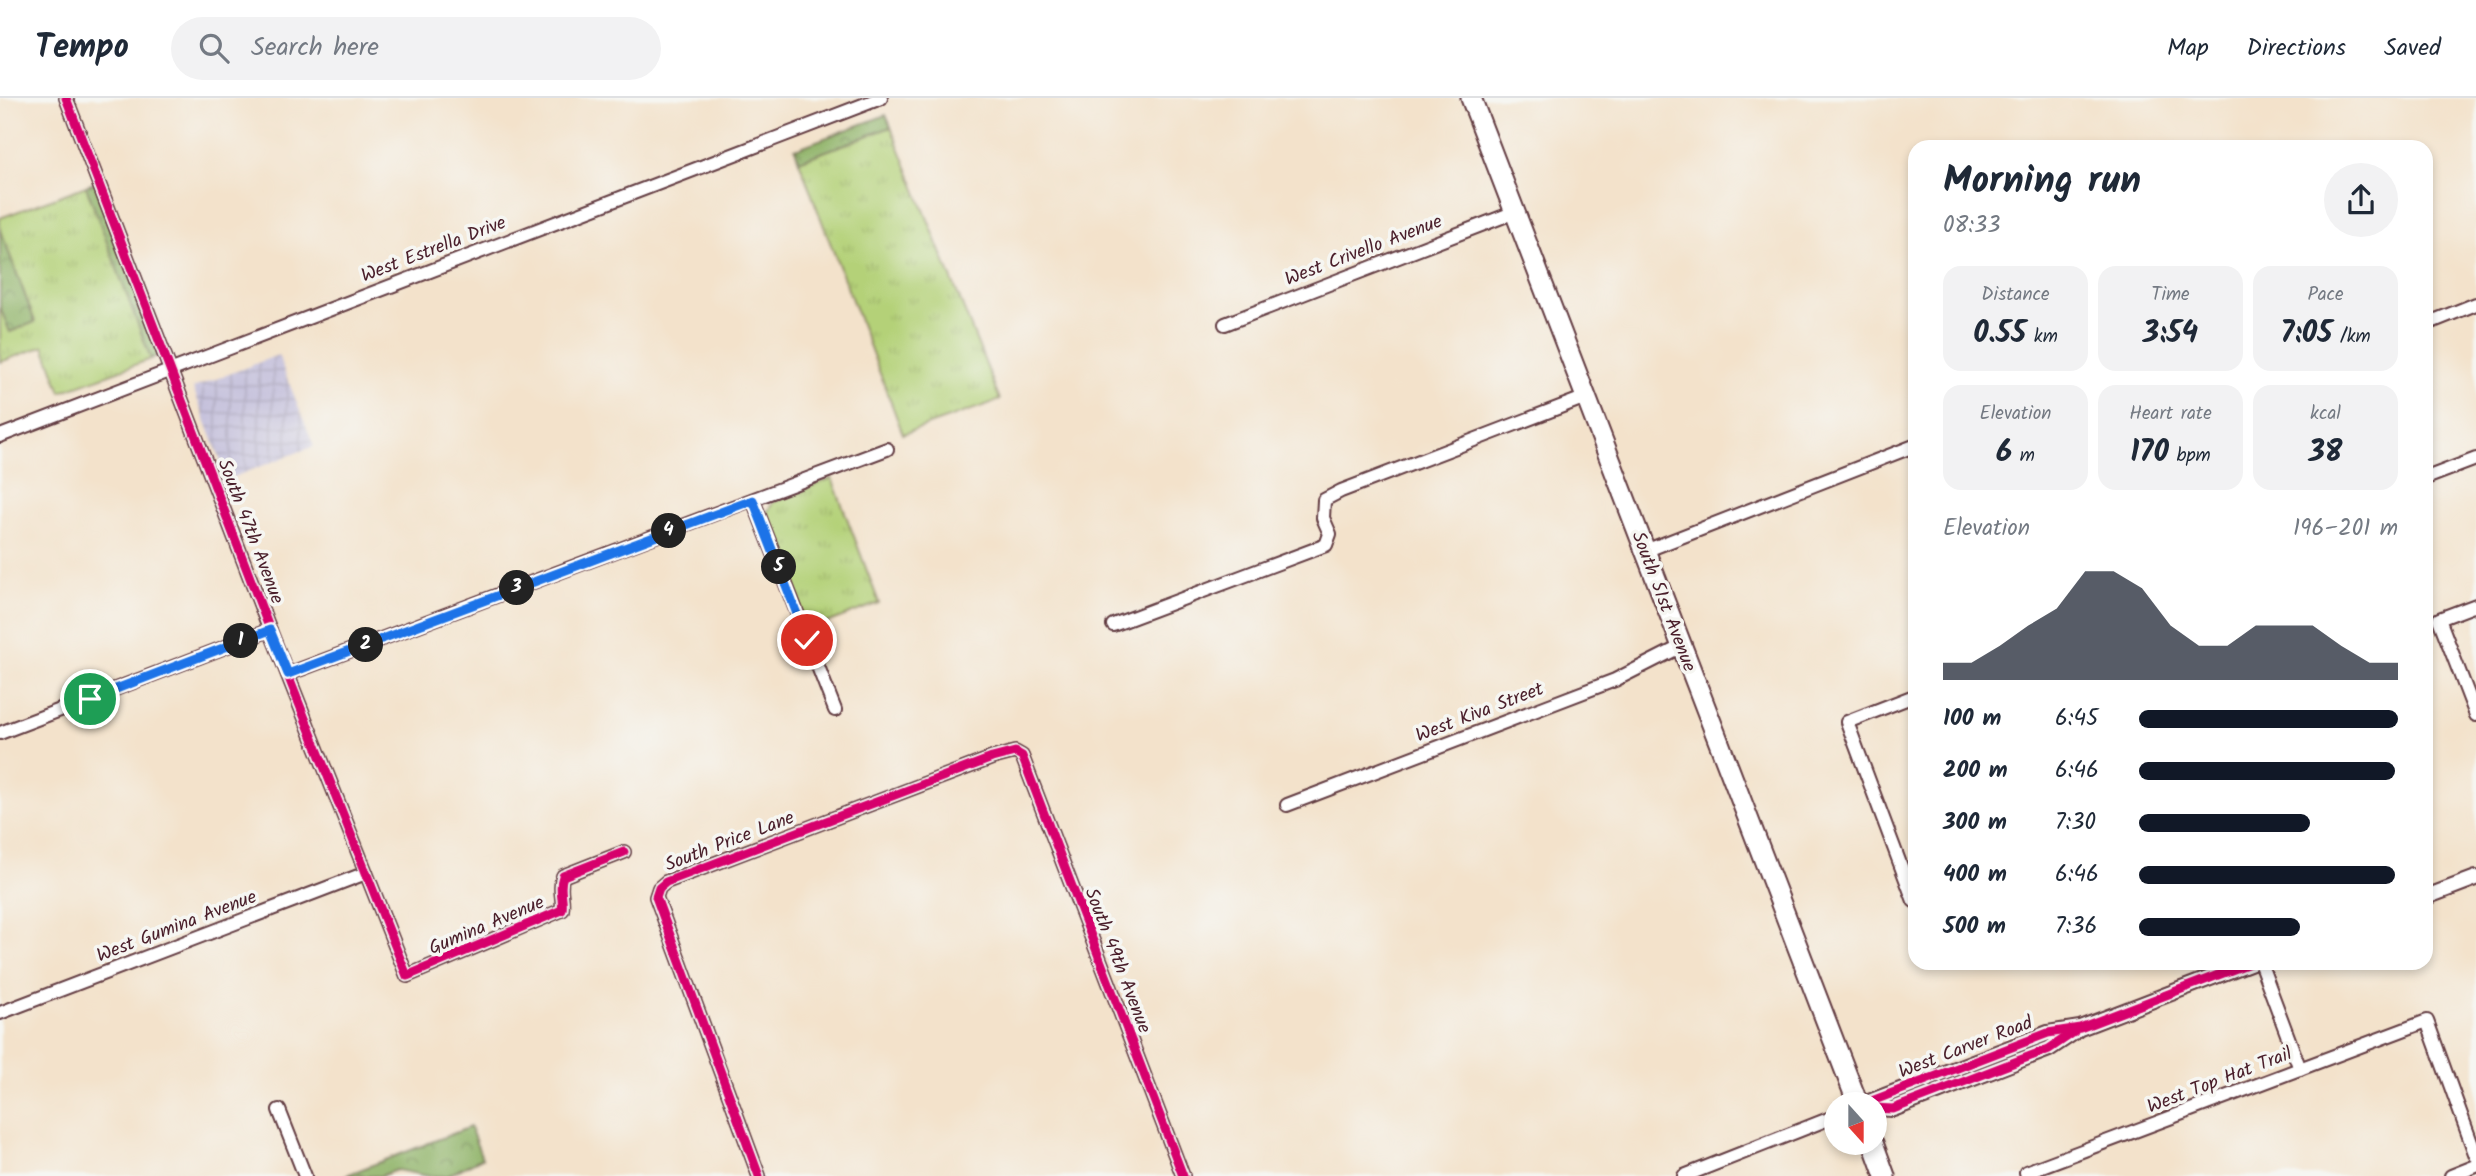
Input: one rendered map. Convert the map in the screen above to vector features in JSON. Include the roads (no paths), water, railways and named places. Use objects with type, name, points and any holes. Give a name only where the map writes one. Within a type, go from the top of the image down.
[{"type":"main road","name":"South 51st Avenue","points":[[1471,98],[1853,1092]]},
{"type":"main road","points":[[1877,1155],[1885,1176]]},
{"type":"street","name":"South 47th Avenue","points":[[66,98],[270,630],[407,976]]},
{"type":"street","name":"West Estrella Drive","points":[[0,436],[881,98]]},
{"type":"street","name":"West Crivello Avenue","points":[[1225,324],[1515,212]]},
{"type":"street","points":[[2433,321],[2476,304]]},
{"type":"street","points":[[1113,625],[1326,545],[1329,534],[1323,518],[1324,500],[1341,491],[1586,397]]},
{"type":"street","points":[[1646,551],[1908,448]]},
{"type":"street","points":[[288,674],[887,449]]},
{"type":"street","points":[[2433,475],[2476,459]]},
{"type":"street","points":[[753,500],[835,710]]},
{"type":"street","points":[[2476,605],[2439,619],[2476,715]]},
{"type":"street","points":[[0,733],[270,630]]},
{"type":"street","name":"West Kiva Street","points":[[1287,805],[1615,680],[1682,646]]},
{"type":"street","points":[[1908,698],[1847,722],[1908,885]]},
{"type":"street","name":"South Price Lane","points":[[759,1176],[656,897],[659,888],[666,883],[992,758],[1014,752],[1022,755]]},
{"type":"street","name":"South 49th Avenue","points":[[1022,755],[1182,1176]]},
{"type":"street","name":"Gumina Avenue","points":[[407,976],[562,911],[563,903],[558,888],[562,876],[624,852]]},
{"type":"street","name":"West Gumina Avenue","points":[[0,1013],[366,873]]},
{"type":"street","points":[[2433,894],[2476,878]]},
{"type":"street","name":"West Carver Road","points":[[1887,1095],[2049,1033],[2080,1028],[2231,970]]},
{"type":"street","points":[[2263,970],[2300,1069]]},
{"type":"street","name":"West Top Hat Trail","points":[[2026,1174],[2427,1021],[2476,1156]]},
{"type":"street","name":"West Carver Road","points":[[1887,1109],[1893,1109],[2049,1049],[2080,1028]]},
{"type":"street","points":[[279,1110],[305,1176]]},
{"type":"street","points":[[1684,1176],[1824,1121]]},
{"type":"street","points":[[2451,1176],[2476,1166]]}]
